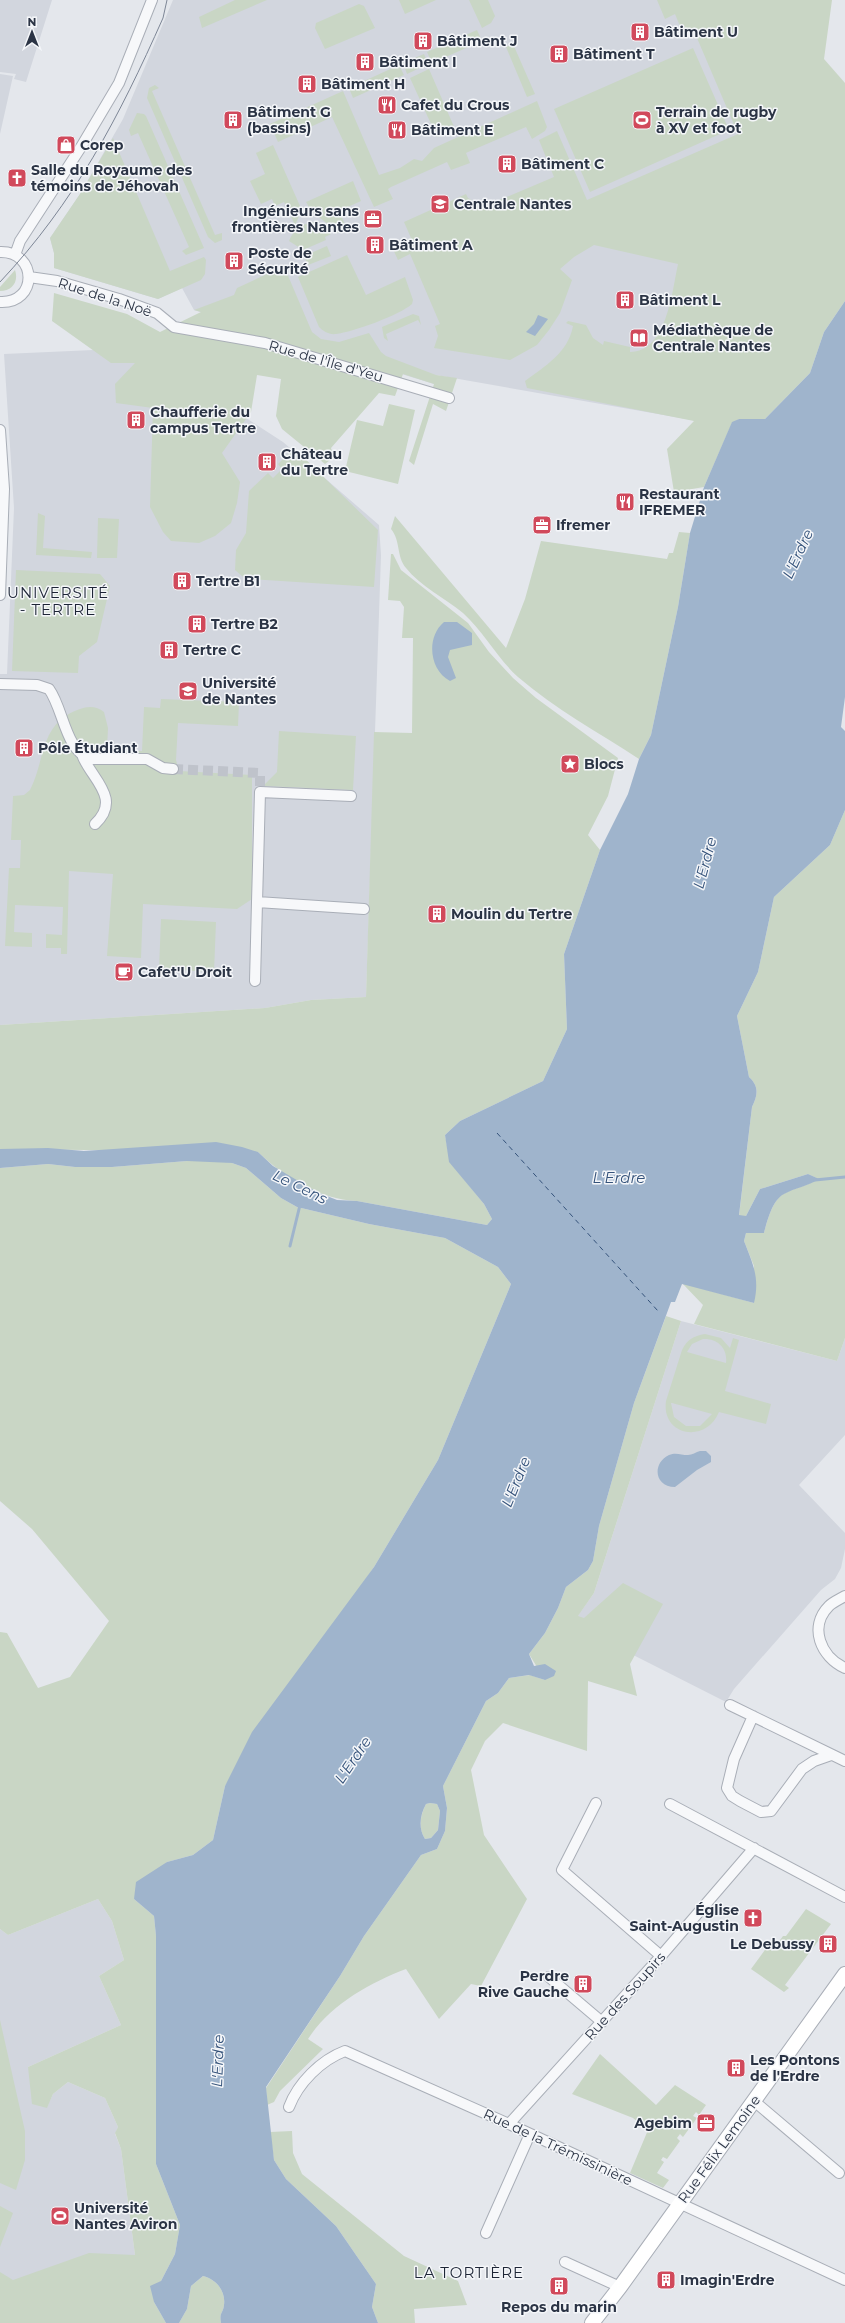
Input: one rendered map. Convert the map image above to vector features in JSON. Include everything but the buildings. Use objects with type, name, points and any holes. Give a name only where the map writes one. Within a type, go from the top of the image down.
[{"type":"street","points":[[15,255],[20,241],[81,147],[119,84],[152,0]]},
{"type":"street","points":[[2,252],[20,241]]},
{"type":"street","points":[[0,302],[10,302],[20,296],[26,288],[29,277],[25,264],[15,255],[2,252]]},
{"type":"street","name":"Rue de la Noë","points":[[29,277],[58,281],[119,299],[157,313],[174,327],[200,332]]},
{"type":"street","name":"Rue de l'Île d'Yeu","points":[[200,332],[265,343],[449,398]]},
{"type":"street","points":[[0,430],[4,494],[0,595]]},
{"type":"street","points":[[0,684],[36,685],[49,689],[64,718],[74,749],[83,757],[101,783],[106,800],[103,817],[95,824]]},
{"type":"street","points":[[83,757],[91,759],[147,759],[163,768],[174,769]]},
{"type":"street","points":[[254,980],[260,792],[351,796]]},
{"type":"street","points":[[257,902],[364,909]]},
{"type":"street","points":[[845,1596],[829,1605],[821,1618],[818,1628],[819,1639],[824,1651],[833,1661],[845,1668]]},
{"type":"street","points":[[730,1705],[845,1762]]},
{"type":"street","points":[[753,1716],[734,1759],[727,1788],[732,1796],[761,1812],[771,1811],[802,1769],[814,1761],[831,1755]]},
{"type":"street","points":[[596,1802],[562,1870],[661,1956]]},
{"type":"street","points":[[670,1804],[845,1897]]},
{"type":"street","name":"Rue des Soupirs","points":[[510,2124],[661,1956],[754,1848]]},
{"type":"street","name":"Rue Félix Lemoine","points":[[592,2323],[620,2287],[845,1974]]},
{"type":"street","points":[[549,1977],[602,2022]]},
{"type":"street","name":"Rue de la Trémissinière","points":[[289,2107],[293,2096],[312,2073],[332,2056],[345,2051],[510,2124],[845,2280]]},
{"type":"street","points":[[754,2101],[839,2173]]},
{"type":"street","points":[[486,2233],[530,2134]]},
{"type":"street","points":[[565,2262],[620,2287]]},
{"type":"shaded area","points":[[0,0],[52,0],[26,82],[14,79],[16,74],[0,72]]},
{"type":"shaded area","name":"Centrale Nantes","points":[[173,0],[783,0],[845,258],[715,424],[436,375],[434,384],[194,310],[182,288],[158,299],[54,268],[54,253],[50,238],[80,194],[123,119]]},
{"type":"shaded area","points":[[0,74],[13,76],[0,134]]},
{"type":"shaded area","name":"Université de Nantes","points":[[138,348],[283,442],[379,525],[381,555],[366,997],[311,1000],[265,1008],[0,1025],[0,674],[7,674],[14,508],[4,354]]},
{"type":"shaded area","points":[[681,1321],[837,1361],[845,1338],[845,1435],[799,1485],[845,1533],[845,1549],[841,1568],[835,1579],[821,1590],[734,1689],[726,1702],[572,1624],[594,1593]]},
{"type":"shaded area","points":[[98,1899],[112,1921],[124,1960],[99,1976],[121,2025],[28,2067],[47,2107],[53,2094],[68,2082],[105,2098],[118,2127],[115,2134],[121,2149],[135,2255],[0,2323],[0,1929],[8,1935]]},
{"type":"green space","points":[[235,0],[267,0],[202,28],[199,17]]},
{"type":"green space","points":[[399,0],[436,0],[405,14]]},
{"type":"green space","points":[[469,0],[488,0],[495,16],[491,23],[482,28]]},
{"type":"green space","points":[[657,0],[832,0],[824,59],[845,83],[845,301],[824,332],[810,373],[765,419],[739,419],[732,423],[704,487],[674,492],[667,449],[694,421],[527,388],[525,381],[548,364],[561,351],[570,336],[573,326],[566,323],[568,321],[586,325],[593,338],[603,345],[604,341],[630,347],[630,352],[642,349],[652,342],[660,331],[666,318],[678,264],[594,245],[574,257],[560,269],[572,280],[560,313],[549,330],[537,345],[510,360],[434,348],[438,336],[435,326],[440,324],[410,254],[398,260],[392,247],[411,238],[404,222],[466,194],[468,198],[483,207],[554,177],[539,140],[557,131],[587,200],[738,134],[694,31],[684,36],[675,14],[665,19]]},
{"type":"green space","points":[[359,4],[364,6],[375,28],[325,49],[315,28],[316,23]]},
{"type":"green space","points":[[477,30],[482,41],[432,63],[427,52]]},
{"type":"green space","points":[[513,44],[535,94],[527,97],[506,47]]},
{"type":"green space","name":"Terrain de rugby à XV et foot","points":[[693,48],[729,130],[590,192],[554,109]]},
{"type":"green space","points":[[424,54],[428,64],[407,74],[403,63]]},
{"type":"green space","points":[[399,65],[404,75],[353,98],[349,88]]},
{"type":"green space","points":[[429,69],[455,129],[437,137],[410,78]]},
{"type":"green space","points":[[155,85],[159,88],[152,91],[215,235],[222,233],[222,240],[215,243],[208,237],[147,98],[149,88]]},
{"type":"green space","points":[[343,91],[379,175],[400,168],[414,159],[422,161],[434,148],[537,101],[547,127],[545,131],[532,139],[526,127],[466,153],[470,163],[451,170],[447,162],[391,187],[388,189],[393,199],[374,207],[332,117],[278,142],[270,124]]},
{"type":"green space","points":[[137,113],[144,114],[146,116],[204,248],[186,255],[182,251],[189,247],[138,133],[131,136],[129,130]]},
{"type":"green space","points":[[113,138],[170,271],[204,257],[206,260],[205,274],[201,280],[158,299],[54,268],[54,253],[50,238],[80,194]]},
{"type":"green space","points":[[273,145],[300,206],[301,212],[295,225],[284,202],[275,206],[272,199],[261,204],[250,181],[265,174],[256,153]]},
{"type":"green space","points":[[353,181],[361,201],[339,211],[347,229],[337,233],[312,211],[306,202]]},
{"type":"green space","points":[[313,222],[324,227],[331,234],[325,237],[326,240],[303,250],[289,241],[293,233],[298,228]]},
{"type":"green space","points":[[327,246],[331,256],[308,265],[304,256]]},
{"type":"green space","points":[[347,255],[366,295],[405,277],[413,300],[412,304],[387,318],[344,333],[333,334],[322,330],[319,327],[298,277]]},
{"type":"green space","points":[[278,269],[286,271],[312,332],[321,339],[339,342],[369,333],[381,352],[386,356],[436,375],[457,378],[446,411],[433,404],[414,465],[409,461],[434,384],[403,374],[395,396],[379,393],[331,448],[334,457],[325,464],[282,429],[276,416],[281,379],[257,375],[251,412],[222,453],[240,482],[237,503],[231,523],[215,536],[199,543],[171,541],[163,532],[150,507],[153,408],[116,403],[115,384],[135,363],[111,363],[52,321],[54,293],[127,314],[160,332],[201,312],[194,310],[234,295],[237,288]]},
{"type":"green space","points":[[15,270],[16,278],[14,285],[4,291],[0,291],[0,287]]},
{"type":"green space","points":[[413,314],[419,316],[421,325],[418,320],[386,334],[388,341],[384,338],[382,327]]},
{"type":"green space","points":[[389,404],[415,410],[398,484],[345,471],[357,420],[383,426]]},
{"type":"green space","points":[[296,450],[378,530],[374,587],[250,579],[242,576],[235,570],[236,550],[246,533],[249,491],[268,473],[273,478],[282,469],[278,464],[287,455]]},
{"type":"green space","points":[[38,513],[45,516],[43,548],[92,552],[91,558],[36,555]]},
{"type":"green space","points":[[395,516],[506,648],[525,599],[541,541],[667,559],[669,553],[673,553],[679,532],[690,533],[678,607],[651,735],[639,759],[532,689],[510,670],[471,620],[456,607],[418,581],[406,568],[399,554],[396,538],[391,529]]},
{"type":"green space","points":[[98,518],[119,519],[117,558],[97,558]]},
{"type":"green space","points":[[391,554],[393,554],[401,570],[468,623],[489,652],[513,678],[536,698],[618,758],[608,796],[588,835],[600,850],[564,954],[567,1029],[543,1081],[460,1121],[445,1135],[450,1162],[484,1204],[492,1219],[487,1225],[329,1196],[303,1186],[258,1152],[0,1149],[0,1025],[265,1008],[311,1000],[366,997],[374,732],[412,733],[413,638],[402,638],[404,607],[400,601],[388,600]]},
{"type":"green space","points":[[16,570],[100,574],[110,586],[97,642],[79,656],[78,673],[12,671]]},
{"type":"green space","points":[[161,699],[239,702],[238,726],[178,723],[176,760],[179,771],[252,775],[252,899],[237,909],[143,904],[141,958],[107,956],[113,874],[69,871],[67,954],[61,954],[61,948],[46,948],[46,934],[62,935],[63,907],[15,905],[14,932],[32,933],[32,947],[5,946],[9,868],[20,868],[21,840],[11,840],[13,796],[24,795],[30,790],[50,733],[57,723],[67,715],[83,708],[95,708],[104,712],[108,728],[107,749],[142,751],[144,707],[160,708]]},
{"type":"green space","points":[[279,731],[356,736],[353,790],[265,786],[265,784],[277,772]]},
{"type":"green space","points":[[845,810],[845,1338],[837,1361],[694,1324],[703,1305],[682,1283],[754,1303],[754,1266],[744,1241],[746,1233],[764,1233],[770,1212],[779,1197],[818,1179],[808,1174],[760,1189],[746,1216],[739,1216],[752,1107],[756,1095],[756,1087],[749,1077],[737,1016],[758,972],[774,897],[830,845]]},
{"type":"green space","points":[[161,919],[216,922],[214,972],[159,969]]},
{"type":"green space","points":[[216,1160],[232,1163],[246,1168],[281,1198],[297,1207],[369,1224],[445,1238],[498,1267],[511,1284],[438,1460],[374,1567],[225,1786],[213,1840],[193,1855],[167,1862],[134,1899],[154,1916],[156,1936],[156,2164],[180,2225],[175,2254],[161,2281],[154,2302],[166,2323],[0,2323],[0,2272],[13,2280],[89,2253],[135,2255],[121,2149],[115,2133],[118,2127],[105,2098],[68,2082],[53,2094],[47,2108],[32,2104],[28,2067],[121,2025],[99,1976],[124,1960],[112,1921],[98,1899],[8,1935],[0,1929],[0,1632],[7,1633],[38,1688],[70,1677],[109,1621],[32,1529],[0,1501],[0,1168],[48,1164],[75,1167],[112,1167]]},
{"type":"green space","points":[[666,1316],[681,1321],[594,1593],[578,1616],[584,1618],[623,1583],[663,1604],[630,1664],[637,1696],[588,1681],[587,1751],[503,1723],[485,1741],[471,1770],[484,1835],[527,1899],[481,1986],[471,1984],[439,2019],[406,1969],[365,1988],[351,1996],[327,2016],[317,2027],[308,2039],[323,2049],[280,2091],[274,2102],[267,2105],[266,2088],[340,1976],[364,1936],[421,1855],[437,1849],[445,1831],[447,1808],[443,1786],[486,1701],[498,1693],[509,1678],[530,1675],[545,1680],[529,1654],[545,1633],[558,1608],[566,1587],[588,1570],[593,1561],[599,1526],[634,1403]]},
{"type":"green space","points":[[705,1334],[721,1338],[730,1348],[733,1338],[739,1340],[725,1391],[771,1404],[766,1424],[719,1412],[713,1422],[705,1429],[695,1432],[686,1432],[677,1428],[670,1422],[666,1413],[666,1401],[682,1350],[691,1339]],"holes":[[[703,1339],[713,1340],[720,1345],[725,1353],[726,1363],[687,1352],[692,1344]],[[672,1403],[712,1414],[700,1426],[686,1426],[674,1417]]]},
{"type":"green space","points":[[426,1804],[437,1804],[440,1811],[438,1830],[431,1838],[425,1839],[421,1831],[421,1817]]},
{"type":"green space","points":[[806,1909],[831,1924],[785,1985],[789,1988],[784,1992],[751,1969],[767,1947],[772,1951],[783,1936],[786,1936]]},
{"type":"green space","points":[[0,2020],[25,2131],[25,2160],[16,2190],[0,2183]]},
{"type":"green space","points":[[600,2054],[656,2105],[675,2085],[706,2105],[699,2115],[696,2112],[693,2116],[697,2118],[683,2137],[680,2134],[677,2138],[680,2141],[667,2159],[663,2157],[661,2160],[664,2162],[657,2173],[669,2180],[663,2188],[630,2173],[648,2130],[633,2118],[572,2094]]},
{"type":"green space","points":[[292,2131],[293,2153],[302,2174],[404,2256],[458,2281],[467,2305],[414,2309],[415,2323],[378,2323],[372,2307],[376,2284],[336,2226],[286,2179],[274,2160],[270,2132]]},
{"type":"green space","points":[[0,2206],[13,2213],[0,2247]]},
{"type":"green space","points":[[203,2276],[212,2280],[222,2290],[224,2308],[220,2317],[221,2323],[179,2323],[187,2309],[191,2286]]},
{"type":"water","name":"L'Erdre","points":[[845,301],[845,697],[841,727],[845,731],[845,810],[830,845],[774,897],[758,972],[737,1016],[749,1077],[756,1087],[756,1095],[752,1107],[739,1215],[746,1216],[760,1189],[808,1174],[819,1179],[780,1197],[773,1206],[764,1233],[746,1233],[744,1241],[753,1264],[756,1278],[756,1294],[754,1303],[682,1284],[675,1302],[671,1302],[634,1403],[599,1526],[593,1561],[588,1570],[566,1587],[558,1608],[545,1633],[529,1654],[534,1666],[545,1664],[556,1671],[554,1676],[545,1680],[529,1675],[509,1678],[498,1693],[486,1701],[443,1786],[447,1808],[445,1831],[437,1849],[421,1855],[364,1936],[340,1976],[266,2087],[274,2160],[286,2179],[336,2226],[376,2284],[372,2307],[378,2323],[221,2323],[220,2317],[224,2308],[222,2290],[212,2280],[203,2276],[191,2286],[187,2309],[179,2323],[166,2323],[154,2302],[150,2286],[161,2281],[175,2254],[180,2225],[156,2164],[156,1936],[154,1916],[134,1899],[136,1882],[167,1862],[193,1855],[213,1840],[225,1786],[252,1732],[374,1567],[438,1460],[511,1284],[498,1267],[445,1238],[369,1224],[297,1207],[281,1198],[246,1168],[232,1163],[187,1161],[112,1167],[75,1167],[48,1164],[0,1168],[0,1149],[48,1148],[84,1151],[216,1142],[258,1152],[273,1166],[317,1192],[337,1200],[357,1201],[487,1225],[492,1219],[484,1204],[449,1162],[445,1135],[460,1121],[543,1081],[567,1029],[564,954],[600,850],[628,794],[639,759],[651,735],[678,607],[690,533],[704,487],[732,422],[739,419],[765,419],[810,373],[824,332]],"holes":[[[426,1804],[437,1804],[440,1811],[438,1830],[431,1838],[425,1839],[421,1830],[422,1813]]]},
{"type":"water","points":[[538,315],[548,319],[535,336],[526,332],[534,324]]},
{"type":"water","points":[[444,622],[457,622],[472,633],[472,645],[450,650],[448,657],[456,678],[450,681],[443,676],[438,669],[432,653],[434,636],[438,628]]},
{"type":"water","points":[[700,1451],[706,1451],[711,1456],[711,1462],[697,1470],[675,1487],[668,1486],[659,1479],[658,1469],[660,1463],[669,1455],[690,1455]]},
{"type":"waterway","points":[[815,1180],[845,1177]]},
{"type":"waterway","name":"Le Cens","points":[[290,1246],[300,1205]]},
{"type":"ferry route","points":[[497,1133],[658,1311]]},
{"type":"tunnel","points":[[173,769],[260,773],[260,792]]},
{"type":"tram line","points":[[0,282],[27,252],[51,221],[93,157],[130,90],[163,18],[167,0]]},
{"type":"place","name":"Bâtiment U","points":[[640,32]]},
{"type":"place","name":"Bâtiment J","points":[[423,41]]},
{"type":"place","name":"Bâtiment T","points":[[559,54]]},
{"type":"place","name":"Bâtiment I","points":[[365,62]]},
{"type":"place","name":"Bâtiment H","points":[[307,84]]},
{"type":"place","name":"Cafet du Crous","points":[[387,105]]},
{"type":"place","name":"Bâtiment G (bassins)","points":[[233,120]]},
{"type":"place","name":"Terrain de rugby à XV et foot","points":[[642,120]]},
{"type":"place","name":"Bâtiment E","points":[[397,130]]},
{"type":"place","name":"Corep","points":[[66,145]]},
{"type":"place","name":"Bâtiment C","points":[[507,164]]},
{"type":"place","name":"Salle du Royaume des témoins de Jéhovah","points":[[17,178]]},
{"type":"place","name":"Centrale Nantes","points":[[440,204]]},
{"type":"place","name":"Ingénieurs sans frontières Nantes","points":[[373,219]]},
{"type":"place","name":"Bâtiment A","points":[[375,245]]},
{"type":"place","name":"Poste de Sécurité","points":[[234,261]]},
{"type":"place","name":"Bâtiment L","points":[[625,300]]},
{"type":"place","name":"Médiathèque de Centrale Nantes","points":[[639,338]]},
{"type":"place","name":"Chaufferie du campus Tertre","points":[[136,420]]},
{"type":"place","name":"Château du Tertre","points":[[267,462]]},
{"type":"place","name":"Restaurant IFREMER","points":[[625,502]]},
{"type":"place","name":"Ifremer","points":[[542,525]]},
{"type":"place","name":"Tertre B1","points":[[182,581]]},
{"type":"place","name":"Tertre B2","points":[[197,624]]},
{"type":"place","name":"Tertre C","points":[[169,650]]},
{"type":"place","name":"Université de Nantes","points":[[188,691]]},
{"type":"place","name":"Pôle Étudiant","points":[[24,748]]},
{"type":"place","name":"Blocs","points":[[570,764]]},
{"type":"place","name":"Moulin du Tertre","points":[[437,914]]},
{"type":"place","name":"Cafet'U Droit","points":[[124,972]]},
{"type":"place","name":"Église Saint-Augustin","points":[[753,1918]]},
{"type":"place","name":"Le Debussy","points":[[828,1944]]},
{"type":"place","name":"Perdre Rive Gauche","points":[[583,1984]]},
{"type":"place","name":"Les Pontons de l'Erdre","points":[[736,2068]]},
{"type":"place","name":"Agebim","points":[[706,2123]]},
{"type":"place","name":"Université Nantes Aviron","points":[[60,2216]]},
{"type":"place","name":"Imagin'Erdre","points":[[666,2280]]},
{"type":"place","name":"Repos du marin","points":[[559,2286]]},
{"type":"district","name":"UNIVERSITÉ - TERTRE","points":[[58,602]]},
{"type":"district","name":"LA TORTIÈRE","points":[[469,2273]]}]
